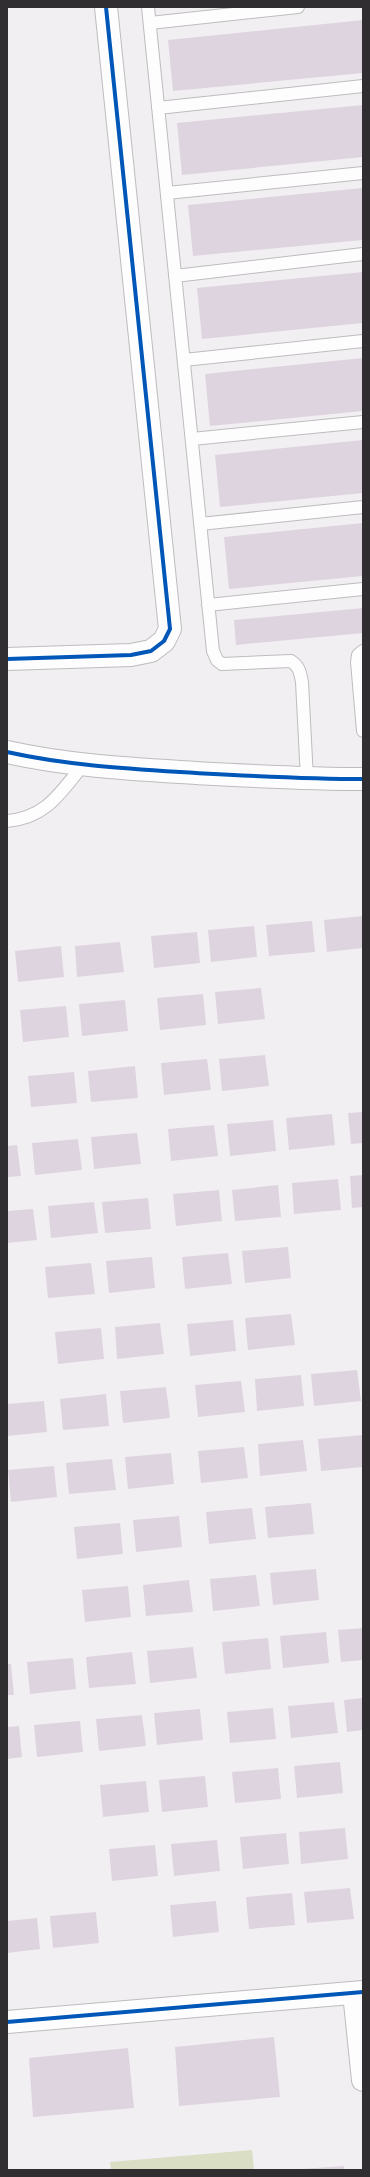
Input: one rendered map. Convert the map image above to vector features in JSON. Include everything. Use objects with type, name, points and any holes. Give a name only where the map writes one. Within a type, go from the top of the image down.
[{"type":"street","points":[[7,659],[131,655],[151,651],[164,641],[170,629],[106,7]]},
{"type":"street","points":[[7,752],[82,765],[307,779],[363,779]]},
{"type":"street","points":[[7,2022],[358,1993],[363,2080]]},
{"type":"lane","points":[[148,7],[213,651],[216,660],[222,664],[231,665],[291,661],[300,670],[307,779]]},
{"type":"lane","points":[[150,23],[298,7]]},
{"type":"lane","points":[[158,108],[363,86]]},
{"type":"lane","points":[[167,193],[363,173]]},
{"type":"lane","points":[[175,276],[363,254]]},
{"type":"lane","points":[[184,360],[363,340]]},
{"type":"lane","points":[[192,439],[363,422]]},
{"type":"lane","points":[[200,524],[363,507]]},
{"type":"lane","points":[[208,605],[363,589]]},
{"type":"lane","points":[[363,651],[358,655],[357,662],[363,731]]},
{"type":"lane","points":[[7,821],[16,820],[40,812],[55,801],[82,765]]},
{"type":"green space","points":[[252,2150],[254,2170],[111,2170],[110,2162]]},
{"type":"building","points":[[363,20],[363,73],[173,91],[168,40]]},
{"type":"building","points":[[363,105],[363,157],[182,175],[177,123]]},
{"type":"building","points":[[363,188],[363,240],[193,256],[188,205]]},
{"type":"building","points":[[363,272],[363,323],[202,339],[197,288]]},
{"type":"building","points":[[363,358],[363,411],[210,426],[205,374]]},
{"type":"building","points":[[363,440],[363,493],[220,507],[215,455]]},
{"type":"building","points":[[363,523],[363,576],[229,589],[224,537]]},
{"type":"building","points":[[363,608],[363,633],[236,645],[234,620]]},
{"type":"building","points":[[363,916],[363,948],[327,952],[324,920]]},
{"type":"building","points":[[312,921],[315,952],[269,956],[266,925]]},
{"type":"building","points":[[254,926],[257,957],[211,962],[208,930]]},
{"type":"building","points":[[197,932],[200,963],[154,968],[151,936]]},
{"type":"building","points":[[120,942],[124,972],[77,977],[75,946]]},
{"type":"building","points":[[61,946],[64,977],[18,982],[15,951]]},
{"type":"building","points":[[261,988],[265,1019],[218,1024],[215,992]]},
{"type":"building","points":[[203,994],[206,1025],[160,1030],[157,998]]},
{"type":"building","points":[[125,1000],[128,1031],[82,1036],[79,1004]]},
{"type":"building","points":[[66,1006],[69,1037],[23,1042],[20,1010]]},
{"type":"building","points":[[265,1055],[269,1086],[222,1091],[219,1059]]},
{"type":"building","points":[[207,1059],[211,1090],[164,1095],[161,1063]]},
{"type":"building","points":[[135,1066],[138,1098],[91,1102],[88,1071]]},
{"type":"building","points":[[74,1072],[77,1103],[31,1107],[28,1076]]},
{"type":"building","points":[[363,1112],[363,1143],[351,1144],[348,1113]]},
{"type":"building","points":[[332,1114],[335,1145],[289,1150],[286,1118]]},
{"type":"building","points":[[273,1120],[276,1151],[230,1156],[227,1124]]},
{"type":"building","points":[[214,1125],[218,1156],[171,1161],[168,1129]]},
{"type":"building","points":[[137,1133],[141,1164],[94,1169],[91,1137]]},
{"type":"building","points":[[78,1139],[82,1170],[35,1175],[32,1143]]},
{"type":"building","points":[[17,1145],[21,1176],[7,1177],[7,1146]]},
{"type":"building","points":[[363,1175],[363,1207],[352,1208],[350,1176]]},
{"type":"building","points":[[338,1179],[341,1210],[294,1214],[292,1183]]},
{"type":"building","points":[[278,1185],[281,1217],[235,1221],[232,1190]]},
{"type":"building","points":[[219,1190],[222,1221],[176,1226],[173,1194]]},
{"type":"building","points":[[148,1198],[151,1229],[105,1233],[102,1202]]},
{"type":"building","points":[[94,1202],[98,1233],[51,1238],[48,1206]]},
{"type":"building","points":[[33,1209],[37,1240],[7,1243],[7,1211]]},
{"type":"building","points":[[288,1247],[291,1278],[245,1283],[242,1251]]},
{"type":"building","points":[[228,1253],[232,1284],[185,1289],[182,1257]]},
{"type":"building","points":[[152,1257],[155,1288],[109,1293],[106,1261]]},
{"type":"building","points":[[91,1263],[95,1294],[48,1298],[45,1267]]},
{"type":"building","points":[[291,1314],[295,1345],[248,1350],[245,1318]]},
{"type":"building","points":[[233,1320],[236,1351],[190,1356],[187,1324]]},
{"type":"building","points":[[160,1323],[164,1354],[117,1359],[115,1327]]},
{"type":"building","points":[[101,1328],[104,1359],[58,1364],[55,1332]]},
{"type":"building","points":[[357,1370],[361,1401],[314,1406],[311,1374]]},
{"type":"building","points":[[301,1375],[304,1406],[257,1411],[255,1379]]},
{"type":"building","points":[[241,1381],[245,1412],[198,1417],[195,1385]]},
{"type":"building","points":[[166,1387],[170,1418],[123,1423],[120,1391]]},
{"type":"building","points":[[106,1394],[109,1426],[63,1430],[60,1399]]},
{"type":"building","points":[[44,1401],[47,1432],[7,1436],[7,1404]]},
{"type":"building","points":[[363,1435],[363,1467],[321,1471],[318,1439]]},
{"type":"building","points":[[303,1440],[307,1471],[260,1476],[258,1444]]},
{"type":"building","points":[[244,1447],[248,1478],[201,1483],[198,1451]]},
{"type":"building","points":[[171,1453],[174,1484],[128,1489],[125,1457]]},
{"type":"building","points":[[112,1459],[116,1490],[69,1494],[66,1463]]},
{"type":"building","points":[[54,1466],[57,1497],[11,1502],[8,1470]]},
{"type":"building","points":[[311,1503],[314,1534],[268,1538],[265,1507]]},
{"type":"building","points":[[252,1508],[256,1539],[209,1544],[206,1512]]},
{"type":"building","points":[[179,1516],[182,1547],[136,1552],[133,1520]]},
{"type":"building","points":[[120,1523],[123,1554],[77,1559],[74,1527]]},
{"type":"building","points":[[316,1569],[319,1600],[273,1605],[270,1573]]},
{"type":"building","points":[[256,1575],[260,1606],[213,1611],[210,1579]]},
{"type":"building","points":[[189,1580],[193,1612],[146,1616],[143,1585]]},
{"type":"building","points":[[128,1586],[131,1617],[85,1622],[82,1590]]},
{"type":"building","points":[[363,1628],[363,1660],[341,1662],[338,1630]]},
{"type":"building","points":[[326,1632],[329,1663],[283,1668],[280,1636]]},
{"type":"building","points":[[268,1638],[271,1669],[225,1674],[222,1642]]},
{"type":"building","points":[[193,1647],[197,1678],[150,1683],[147,1651]]},
{"type":"building","points":[[132,1652],[136,1684],[89,1688],[86,1657]]},
{"type":"building","points":[[73,1658],[76,1689],[30,1694],[27,1662]]},
{"type":"building","points":[[7,1664],[11,1664],[14,1695],[7,1695]]},
{"type":"building","points":[[363,1698],[363,1730],[347,1732],[344,1700]]},
{"type":"building","points":[[334,1702],[338,1733],[291,1738],[288,1706]]},
{"type":"building","points":[[273,1708],[276,1739],[230,1743],[227,1712]]},
{"type":"building","points":[[200,1709],[203,1740],[157,1745],[154,1713]]},
{"type":"building","points":[[142,1715],[146,1746],[99,1751],[96,1719]]},
{"type":"building","points":[[80,1721],[83,1752],[37,1757],[34,1725]]},
{"type":"building","points":[[19,1726],[22,1757],[7,1759],[7,1727]]},
{"type":"building","points":[[340,1762],[343,1793],[297,1798],[294,1766]]},
{"type":"building","points":[[278,1768],[281,1799],[235,1803],[232,1772]]},
{"type":"building","points":[[205,1776],[208,1807],[162,1812],[159,1780]]},
{"type":"building","points":[[146,1781],[149,1812],[103,1817],[100,1785]]},
{"type":"building","points":[[345,1828],[348,1859],[301,1864],[299,1832]]},
{"type":"building","points":[[286,1833],[289,1864],[243,1869],[240,1837]]},
{"type":"building","points":[[217,1840],[220,1871],[174,1876],[171,1844]]},
{"type":"building","points":[[155,1845],[158,1876],[112,1881],[109,1849]]},
{"type":"building","points":[[350,1888],[354,1919],[307,1923],[304,1892]]},
{"type":"building","points":[[292,1893],[295,1925],[249,1929],[246,1897]]},
{"type":"building","points":[[216,1901],[219,1932],[173,1937],[170,1905]]},
{"type":"building","points":[[96,1912],[99,1943],[53,1948],[50,1916]]},
{"type":"building","points":[[37,1918],[40,1949],[7,1953],[7,1921]]},
{"type":"building","points":[[274,2037],[280,2097],[179,2106],[175,2047]]},
{"type":"building","points":[[128,2048],[134,2108],[33,2117],[29,2058]]},
{"type":"building","points":[[344,2166],[344,2170],[301,2170],[301,2169]]},
{"type":"cycle path","points":[[7,659],[131,655],[151,651],[164,641],[170,629],[106,7]]},
{"type":"cycle path","points":[[7,752],[54,761],[125,768],[259,776],[363,779]]},
{"type":"cycle path","points":[[7,2022],[363,1992]]}]
